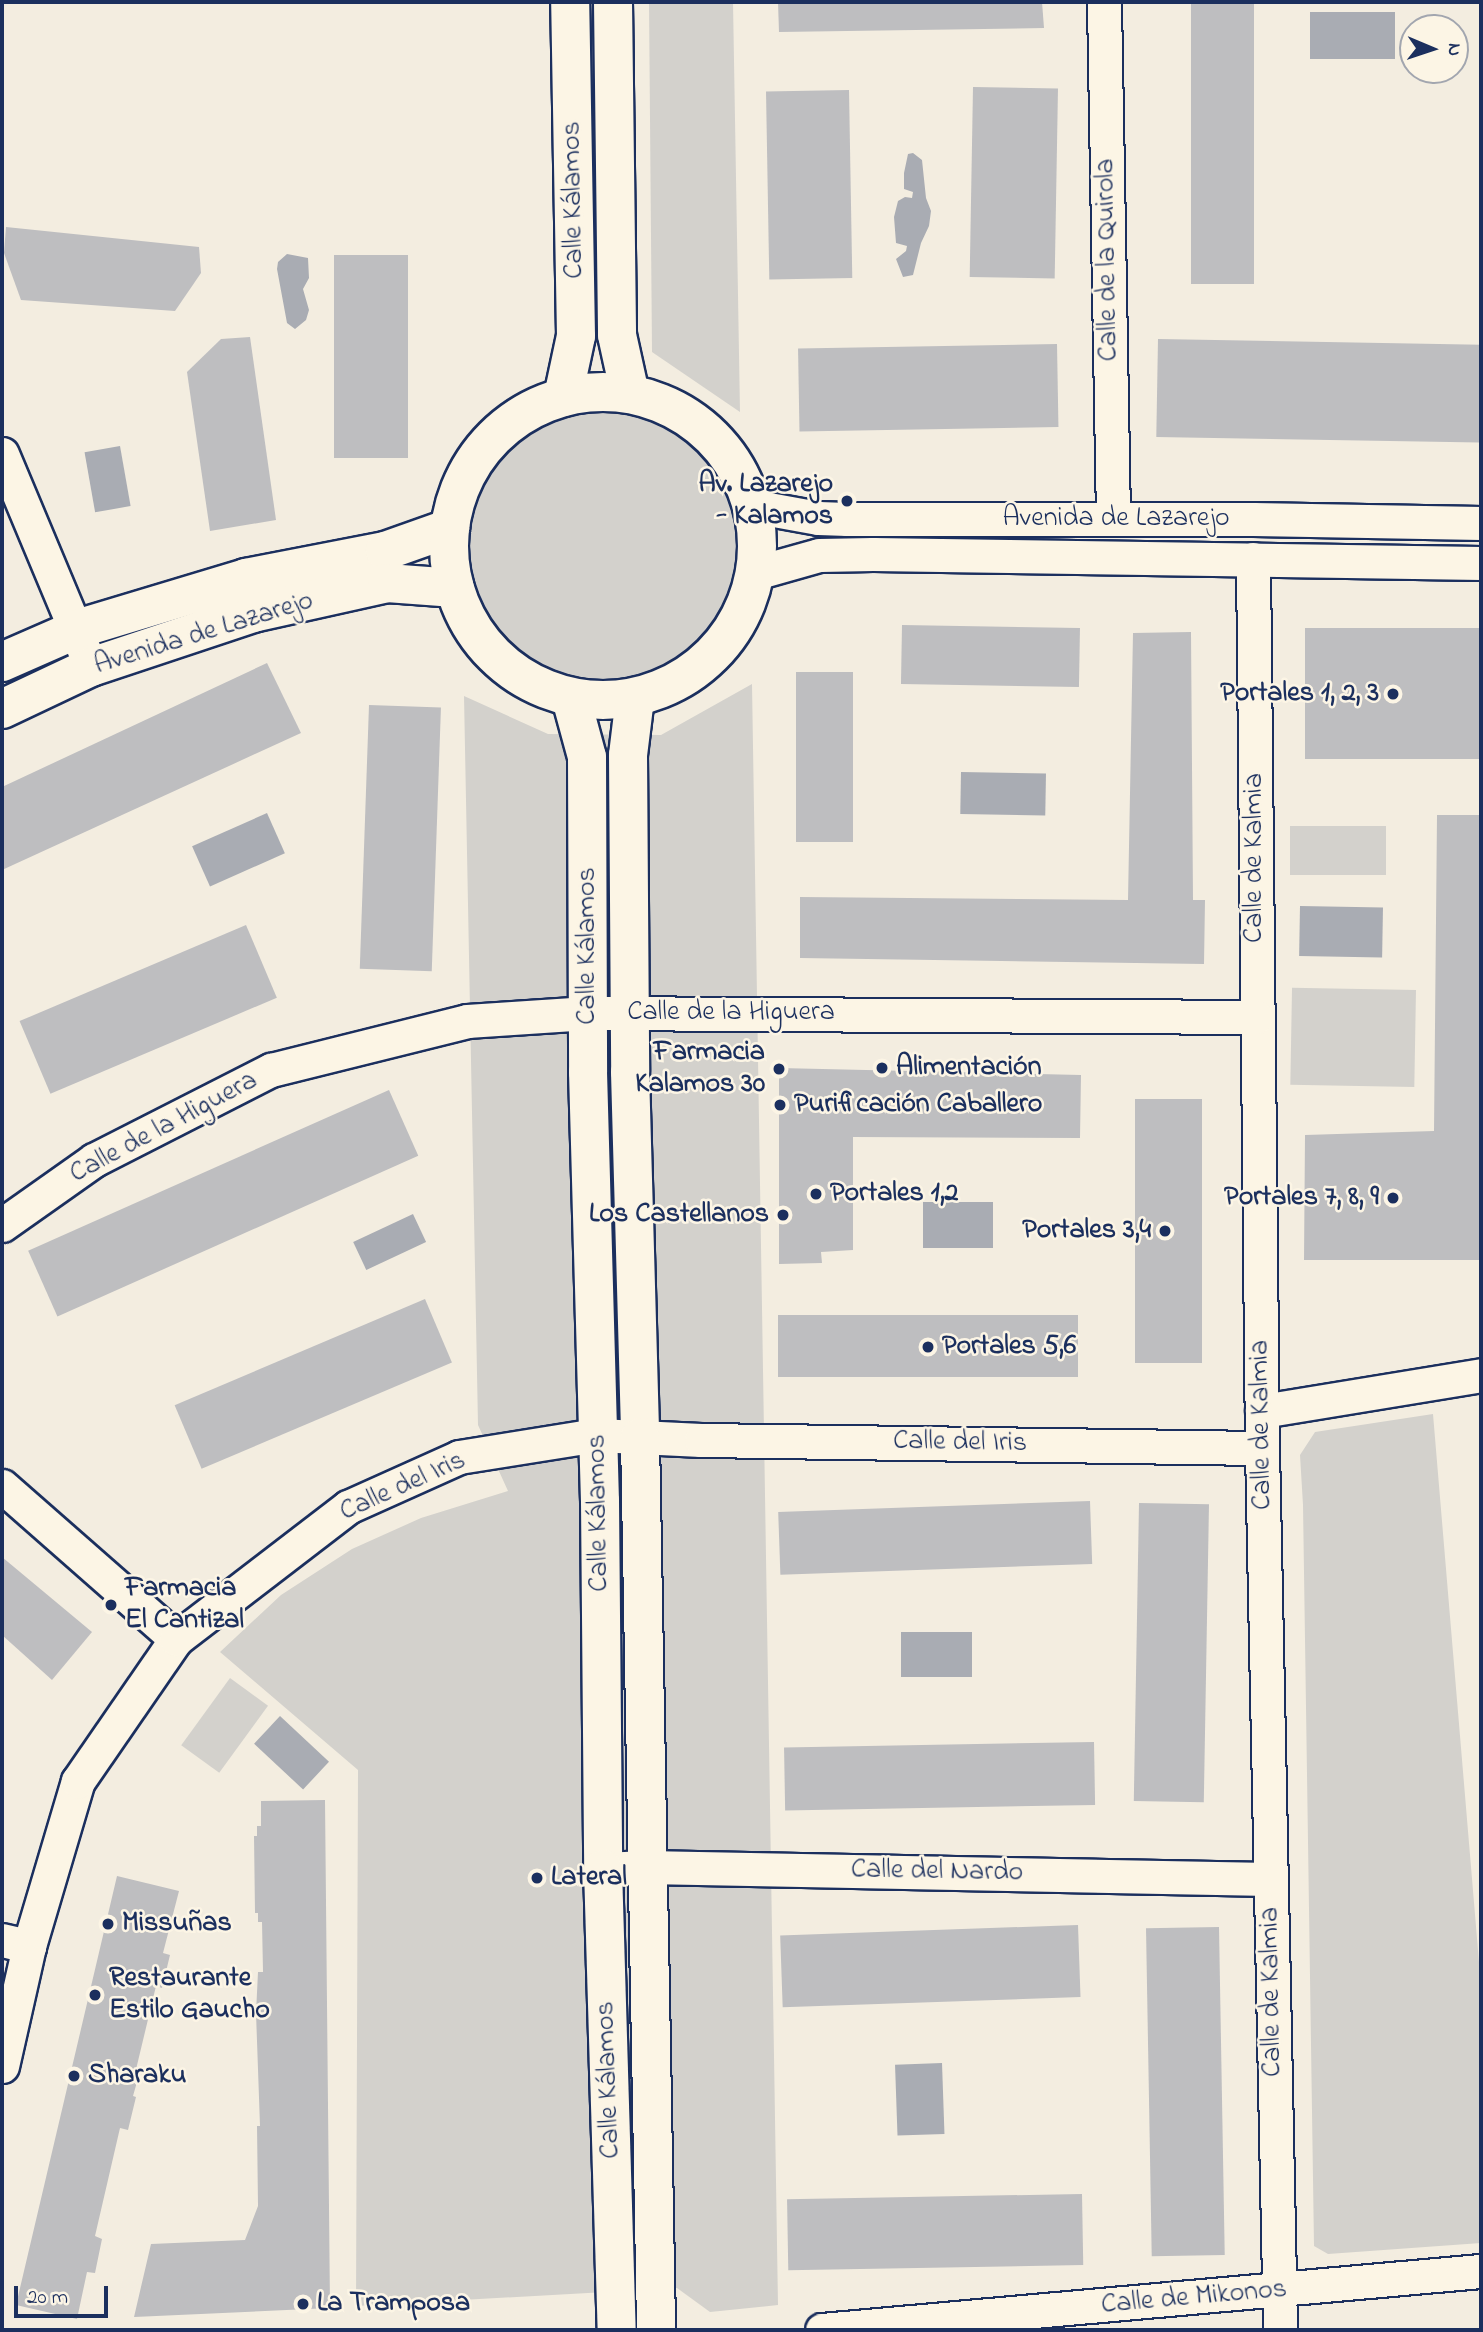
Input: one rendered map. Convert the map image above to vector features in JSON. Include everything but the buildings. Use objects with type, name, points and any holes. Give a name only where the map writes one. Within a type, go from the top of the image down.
[{"type":"main road","name":"Calle Kálamos","points":[[563,397],[576,336],[570,2]]},
{"type":"main road","name":"Calle Kálamos","points":[[613,2],[617,335],[630,394]]},
{"type":"main road","points":[[597,391],[630,394],[663,404],[703,429],[720,444],[739,473],[752,506],[758,539],[755,573],[745,608],[726,640],[701,667],[670,686],[635,698],[603,701],[571,698],[532,684],[498,659],[472,627],[455,589],[450,558],[450,528],[459,492],[475,460],[509,425],[529,411],[563,397],[597,391]]},
{"type":"main road","name":"Avenida de Lazarejo","points":[[2,662],[77,629],[246,578],[385,551],[450,528]]},
{"type":"main road","name":"Avenida de Lazarejo","points":[[2,709],[91,667],[253,612],[387,583],[455,589]]},
{"type":"main road","name":"Calle Kálamos","points":[[571,698],[587,757],[588,1013],[603,1869],[617,2330]]},
{"type":"main road","name":"Calle Kálamos","points":[[635,698],[628,755],[631,1013],[656,2330]]},
{"type":"street","name":"Calle de la Quirola","points":[[1104,2],[1113,518]]},
{"type":"street","points":[[2,454],[91,667]]},
{"type":"street","name":"Avenida de Lazarejo","points":[[752,506],[827,518],[1113,518],[1481,523]]},
{"type":"street","name":"Avenida de Lazarejo","points":[[755,573],[819,555],[1481,563]]},
{"type":"street","name":"Calle de Kalmia","points":[[1253,559],[1262,1448],[1277,2291],[1280,2330]]},
{"type":"street","name":"Calle de la Higuera","points":[[2,1225],[94,1160],[271,1070],[467,1021],[588,1013],[1256,1017]]},
{"type":"street","points":[[1262,1411],[1481,1375]]},
{"type":"street","name":"Calle del Iris","points":[[2,2066],[15,1943],[78,1781],[176,1639],[348,1507],[459,1457],[597,1435],[1262,1448]]},
{"type":"street","points":[[2,1486],[176,1639]]},
{"type":"street","name":"Calle del Nardo","points":[[603,1869],[646,1867],[1270,1879]]},
{"type":"street","name":"Calle de Mikonos","points":[[822,2330],[1481,2271]]},
{"type":"shaded area","points":[[649,2],[733,2],[740,412],[652,352]]},
{"type":"shaded area","points":[[1310,12],[1395,12],[1395,59],[1310,59]]},
{"type":"shaded area","points":[[913,153],[922,160],[926,198],[931,211],[929,226],[921,243],[913,275],[903,277],[896,259],[906,251],[907,246],[896,243],[894,217],[898,201],[905,197],[912,198],[913,192],[904,189],[904,173],[908,154]]},
{"type":"shaded area","points":[[287,254],[308,258],[309,278],[303,289],[309,310],[306,320],[295,329],[287,323],[277,269],[278,262]]},
{"type":"shaded area","points":[[603,406],[644,412],[681,430],[702,447],[719,468],[737,505],[743,546],[737,587],[719,624],[702,645],[681,662],[644,680],[603,686],[562,680],[525,662],[504,645],[487,624],[469,587],[463,546],[469,505],[487,468],[504,447],[525,430],[562,412]]},
{"type":"shaded area","points":[[120,446],[131,506],[95,512],[85,452]]},
{"type":"shaded area","points":[[752,684],[778,2305],[710,2312],[677,2288],[356,2306],[358,1770],[220,1652],[281,1595],[352,1549],[421,1518],[508,1491],[478,1425],[464,696],[548,734],[661,735]]},
{"type":"shaded area","points":[[961,772],[1046,773],[1045,815],[960,814]]},
{"type":"shaded area","points":[[267,813],[285,853],[210,887],[192,846]]},
{"type":"shaded area","points":[[1290,826],[1386,826],[1386,875],[1290,875]]},
{"type":"shaded area","points":[[1300,906],[1383,907],[1382,957],[1299,956]]},
{"type":"shaded area","points":[[1292,988],[1416,990],[1414,1087],[1290,1085]]},
{"type":"shaded area","points":[[923,1202],[993,1202],[993,1248],[923,1248]]},
{"type":"shaded area","points":[[413,1214],[426,1242],[366,1270],[353,1242]]},
{"type":"shaded area","points":[[1433,1414],[1481,1986],[1481,2243],[1328,2254],[1314,2246],[1303,1505],[1300,1455],[1315,1432]]},
{"type":"shaded area","points":[[901,1632],[972,1632],[972,1677],[901,1677]]},
{"type":"shaded area","points":[[230,1678],[268,1706],[219,1773],[181,1745]]},
{"type":"shaded area","points":[[280,1716],[329,1762],[303,1789],[254,1744]]},
{"type":"shaded area","points":[[942,2063],[944,2134],[898,2136],[895,2065]]},
{"type":"place","name":"Av. Lazarejo - Kalamos","points":[[847,501]]},
{"type":"place","name":"Portales 1, 2, 3","points":[[1393,694]]},
{"type":"place","name":"Alimentación","points":[[882,1068]]},
{"type":"place","name":"Farmacia Kalamos 30","points":[[779,1069]]},
{"type":"place","name":"Purificación Caballero","points":[[780,1105]]},
{"type":"place","name":"Portales 1,2","points":[[816,1194]]},
{"type":"place","name":"Portales 7, 8, 9","points":[[1393,1198]]},
{"type":"place","name":"Los Castellanos","points":[[783,1215]]},
{"type":"place","name":"Portales 3,4","points":[[1165,1231]]},
{"type":"place","name":"Portales 5,6","points":[[928,1347]]},
{"type":"place","name":"Farmacia El Cantizal","points":[[111,1605]]},
{"type":"place","name":"Lateral","points":[[537,1878]]},
{"type":"place","name":"Missuñas","points":[[108,1924]]},
{"type":"place","name":"Restaurante Estilo Gaucho","points":[[95,1995]]},
{"type":"place","name":"Sharaku","points":[[74,2076]]},
{"type":"place","name":"La Tramposa","points":[[303,2304]]}]
